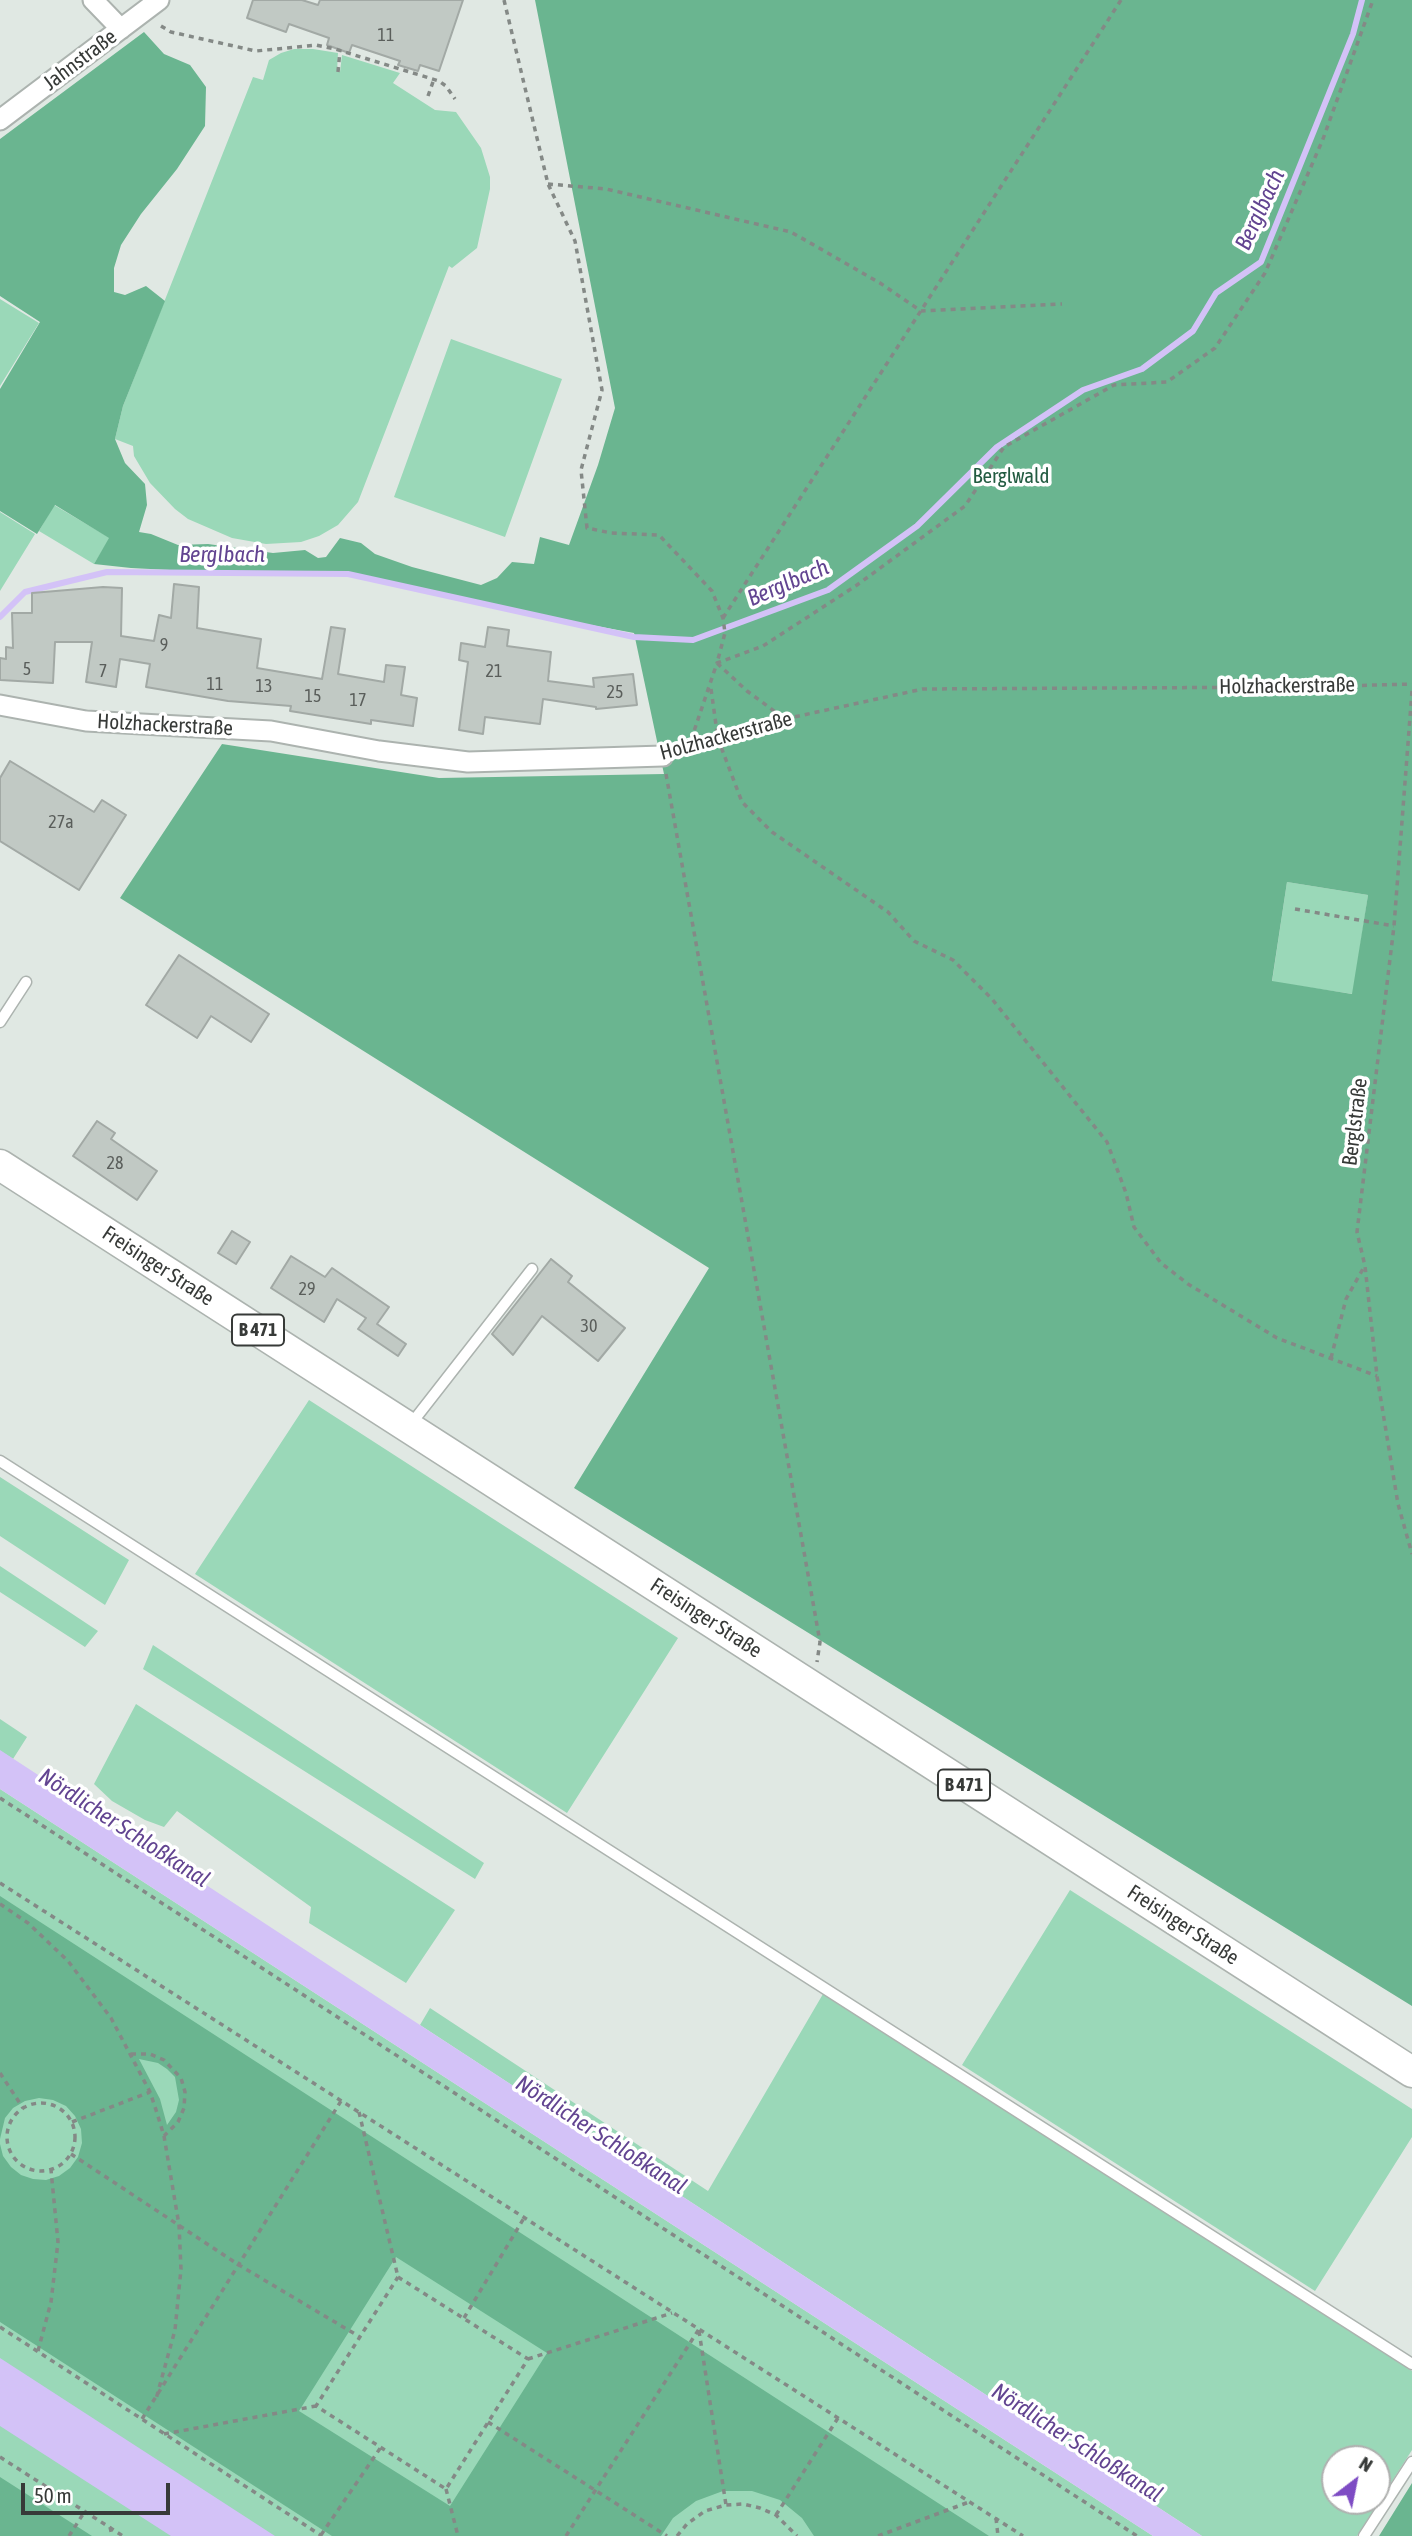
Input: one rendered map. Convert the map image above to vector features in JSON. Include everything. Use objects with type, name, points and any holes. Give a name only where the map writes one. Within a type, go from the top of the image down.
[{"type":"main road","name":"Freisinger Straße","points":[[0,1165],[1412,2072]]},
{"type":"street","points":[[93,0],[121,29]]},
{"type":"street","name":"Jahnstraße","points":[[0,120],[159,0]]},
{"type":"street","name":"Holzhackerstraße","points":[[0,705],[86,722],[271,731],[379,751],[468,762],[663,756]]},
{"type":"lane","points":[[0,1022],[26,982]]},
{"type":"lane","points":[[408,1427],[532,1269]]},
{"type":"lane","points":[[0,1461],[1412,2364]]},
{"type":"lane","points":[[1364,2536],[1412,2462]]},
{"type":"path","points":[[504,0],[548,184],[575,241],[602,390],[581,470],[587,528],[611,533],[659,535],[712,591],[723,618],[725,633],[718,663],[688,749]]},
{"type":"path","points":[[723,618],[1121,0]]},
{"type":"path","points":[[718,663],[763,646],[857,585],[965,506],[1004,447],[1114,385],[1167,382],[1215,348],[1265,273],[1323,139],[1373,0]]},
{"type":"path","points":[[161,26],[171,32],[256,51],[316,45],[340,50],[433,79],[446,86],[455,99]]},
{"type":"path","points":[[338,72],[340,50]]},
{"type":"path","points":[[428,96],[433,79]]},
{"type":"path","points":[[548,184],[606,189],[791,232],[880,283],[921,311],[1062,303]]},
{"type":"path","points":[[718,663],[747,691],[785,719]]},
{"type":"path","name":"Holzhackerstraße","points":[[663,756],[785,719],[923,689],[1412,684]]},
{"type":"path","points":[[711,687],[718,739],[742,802],[772,832],[888,912],[914,942],[953,960],[992,999],[1107,1142],[1126,1192],[1134,1227],[1161,1263],[1188,1284],[1277,1338],[1377,1376]]},
{"type":"path","name":"Berglstraße","points":[[1412,691],[1394,926],[1357,1232],[1365,1266],[1377,1376],[1398,1504],[1412,1554]]},
{"type":"path","points":[[663,756],[820,1654]]},
{"type":"path","points":[[1295,909],[1394,926]]},
{"type":"path","points":[[1331,1359],[1346,1299],[1365,1266]]},
{"type":"path","points":[[0,1798],[1137,2536]]},
{"type":"path","points":[[0,1883],[1023,2536]]},
{"type":"path","points":[[0,1904],[28,1923],[68,1961],[111,2018],[150,2092],[164,2136],[179,2225],[181,2269],[175,2330],[156,2399]]},
{"type":"path","points":[[130,2054],[150,2054],[164,2060],[181,2078],[185,2092],[184,2108],[178,2122],[164,2136]]},
{"type":"path","points":[[0,2073],[23,2108]]},
{"type":"path","points":[[72,2122],[150,2092]]},
{"type":"path","points":[[142,2419],[341,2101]]},
{"type":"path","points":[[45,2103],[56,2106],[72,2122],[75,2132],[71,2154],[59,2166],[40,2172],[19,2163],[12,2155],[8,2144],[10,2124],[23,2108],[45,2103]]},
{"type":"path","points":[[359,2112],[398,2277],[527,2359]]},
{"type":"path","points":[[0,2147],[8,2144]]},
{"type":"path","points":[[71,2154],[239,2265],[360,2337]]},
{"type":"path","points":[[38,2352],[51,2302],[58,2242],[51,2170]]},
{"type":"path","points":[[464,2318],[524,2217]]},
{"type":"path","points":[[316,2406],[398,2277]]},
{"type":"path","points":[[446,2489],[527,2359],[673,2313]]},
{"type":"path","points":[[0,2328],[322,2536],[380,2447]]},
{"type":"path","points":[[566,2536],[699,2329]]},
{"type":"path","points":[[699,2329],[726,2505]]},
{"type":"path","points":[[164,2434],[316,2406],[446,2489],[458,2536]]},
{"type":"path","points":[[776,2515],[838,2418]]},
{"type":"path","points":[[488,2422],[667,2536]]},
{"type":"path","points":[[0,2457],[123,2536]]},
{"type":"path","points":[[877,2536],[969,2502]]},
{"type":"path","points":[[677,2536],[687,2524],[705,2511],[743,2504],[776,2515],[797,2536]]},
{"type":"path","points":[[69,2535],[85,2511]]},
{"type":"path","points":[[996,2518],[998,2536]]},
{"type":"path","points":[[110,2527],[112,2536]]},
{"type":"green space","name":"Berglwald","points":[[535,0],[1412,0],[1412,2006],[574,1488],[709,1268],[120,898],[222,744],[439,778],[664,774],[634,633],[515,611],[349,573],[189,571],[94,564],[109,538],[55,505],[37,534],[0,511],[0,389],[40,322],[0,296],[0,139],[144,32],[164,54],[190,65],[206,87],[205,126],[121,245],[114,268],[114,292],[125,295],[146,286],[165,301],[123,406],[115,439],[125,463],[145,484],[147,505],[139,532],[178,545],[208,544],[273,553],[305,550],[318,558],[326,557],[340,538],[361,543],[375,554],[412,567],[481,585],[497,578],[512,562],[534,564],[540,537],[569,545],[615,408]],"holes":[[[1287,882],[1368,895],[1352,994],[1272,981]]]},
{"type":"green space","points":[[294,49],[338,53],[337,72],[340,72],[342,55],[400,73],[393,83],[435,110],[456,112],[481,148],[490,177],[490,189],[477,248],[452,268],[449,266],[358,502],[338,525],[319,536],[301,542],[266,544],[232,538],[188,519],[150,483],[134,456],[133,446],[115,439],[123,406],[253,77],[263,80],[269,60]]},
{"type":"green space","points":[[0,299],[39,323],[0,386]]},
{"type":"green space","points":[[451,339],[562,379],[505,537],[394,497]]},
{"type":"green space","points":[[54,505],[110,538],[94,564],[39,531]]},
{"type":"green space","points":[[0,512],[35,534],[0,591]]},
{"type":"green space","points":[[1287,882],[1368,895],[1353,994],[1272,982]]},
{"type":"green space","points":[[309,1400],[678,1638],[567,1813],[195,1574]]},
{"type":"green space","points":[[0,1477],[129,1560],[105,1605],[0,1536]]},
{"type":"green space","points":[[0,1566],[98,1631],[85,1647],[0,1592]]},
{"type":"green space","points":[[153,1645],[484,1863],[475,1879],[143,1669]]},
{"type":"green space","points":[[136,1704],[455,1910],[406,1983],[309,1923],[311,1907],[177,1811],[164,1827],[145,1820],[112,1801],[94,1784]]},
{"type":"green space","points":[[0,1719],[27,1737],[13,1759],[0,1751]]},
{"type":"green space","points":[[0,1789],[1153,2536],[0,2536]]},
{"type":"green space","points":[[1070,1890],[1412,2109],[1412,2137],[1315,2291],[962,2065]]},
{"type":"green space","points":[[0,1896],[989,2536],[814,2536],[802,2518],[780,2500],[752,2491],[723,2491],[696,2501],[673,2518],[661,2536],[332,2536],[0,2322],[0,2144],[3,2156],[21,2175],[46,2180],[59,2176],[70,2168],[78,2157],[82,2143],[81,2129],[66,2106],[39,2098],[25,2101],[13,2108],[5,2118],[0,2139]],"holes":[[[139,2059],[158,2063],[175,2077],[179,2100],[176,2112],[167,2125],[160,2099]],[[396,2257],[547,2353],[450,2506],[299,2411]]]},
{"type":"green space","points":[[823,1994],[1412,2371],[1412,2450],[1391,2483],[1391,2445],[1321,2445],[1321,2515],[1370,2515],[1357,2536],[1202,2536],[420,2025],[430,2008],[708,2191]]},
{"type":"green space","points":[[0,2477],[92,2536],[0,2536]]},
{"type":"green space","points":[[1412,2483],[1412,2536],[1379,2536]]},
{"type":"shaded area","points":[[0,1750],[1202,2536],[1153,2536],[0,1789]]},
{"type":"shaded area","points":[[0,2358],[275,2536],[171,2536],[0,2426]]},
{"type":"building","points":[[253,0],[302,0],[318,5],[320,0],[463,0],[439,71],[420,65],[418,71],[398,65],[400,61],[352,45],[349,53],[327,45],[329,38],[289,24],[286,32],[247,18]]},
{"type":"building","points":[[174,584],[199,587],[197,628],[261,639],[257,668],[322,679],[331,627],[345,629],[338,674],[384,682],[386,665],[405,667],[401,695],[417,698],[413,726],[371,720],[371,724],[290,711],[291,706],[228,701],[146,687],[150,664],[120,659],[116,687],[86,682],[92,642],[55,642],[53,683],[0,680],[0,658],[6,659],[6,647],[13,648],[12,613],[32,613],[32,593],[122,588],[121,636],[154,641],[159,615],[171,618]]},
{"type":"building","points":[[488,627],[509,630],[507,646],[551,652],[548,681],[594,687],[593,678],[633,674],[637,705],[596,709],[543,699],[540,724],[485,717],[483,734],[459,730],[468,662],[459,660],[461,643],[485,647]]},
{"type":"building","points":[[10,761],[94,812],[102,800],[126,815],[79,890],[0,841],[0,778]]},
{"type":"building","points":[[179,955],[269,1014],[251,1042],[211,1016],[197,1038],[146,1005]]},
{"type":"building","points":[[97,1121],[115,1133],[111,1139],[157,1171],[137,1200],[73,1156]]},
{"type":"building","points":[[232,1231],[250,1242],[236,1264],[218,1253]]},
{"type":"building","points":[[291,1256],[325,1277],[332,1268],[389,1307],[377,1324],[406,1344],[398,1356],[358,1329],[366,1318],[337,1299],[324,1322],[271,1288]]},
{"type":"building","points":[[551,1259],[572,1276],[568,1282],[625,1328],[598,1361],[542,1316],[513,1355],[492,1334]]},
{"type":"waterway","name":"Berglbach","points":[[0,617],[25,592],[107,572],[348,574],[634,637],[693,640],[828,590],[917,526],[997,447],[1083,390],[1142,369],[1193,331],[1216,293],[1261,262],[1353,34],[1362,0]]},
{"type":"water label","name":"Nördlicher Schloßkanal","points":[[124,1828]]},
{"type":"water label","name":"Nördlicher Schloßkanal","points":[[601,2135]]},
{"type":"water label","name":"Nördlicher Schloßkanal","points":[[1077,2443]]}]
